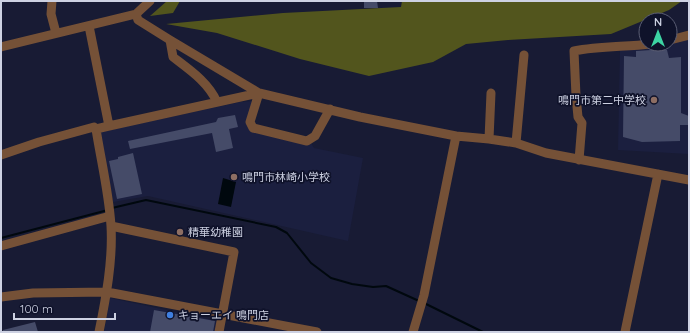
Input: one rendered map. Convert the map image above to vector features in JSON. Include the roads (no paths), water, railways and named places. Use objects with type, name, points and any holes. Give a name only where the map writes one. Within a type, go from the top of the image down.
[{"type":"street","points":[[52,1],[51,14],[56,34]]},
{"type":"street","points":[[1,47],[136,14],[150,1]]},
{"type":"street","points":[[136,14],[138,20],[259,93],[456,136],[516,143],[546,154],[689,180]]},
{"type":"street","points":[[89,26],[109,126]]},
{"type":"street","points":[[678,38],[689,35]]},
{"type":"street","points":[[170,40],[173,57],[206,84],[213,92],[217,102]]},
{"type":"street","points":[[579,160],[582,123],[578,117],[574,51],[592,48],[638,45]]},
{"type":"street","points":[[516,143],[524,55]]},
{"type":"street","points":[[1,155],[39,142],[94,127],[96,129],[259,93]]},
{"type":"street","points":[[259,93],[250,122],[253,128],[307,141],[315,136],[330,109]]},
{"type":"street","points":[[489,139],[491,93]]},
{"type":"street","points":[[96,129],[110,219],[107,292],[99,332]]},
{"type":"street","points":[[413,332],[424,295],[456,136]]},
{"type":"street","points":[[625,332],[658,174]]},
{"type":"street","points":[[1,246],[110,219],[234,252],[219,332]]},
{"type":"street","points":[[1,297],[33,292],[107,292],[317,332]]},
{"type":"waterway","points":[[112,208],[146,200],[276,227],[287,233],[311,263],[331,278],[352,284],[373,287],[386,286],[419,301]]},
{"type":"waterway","points":[[1,238],[108,210]]},
{"type":"waterway","points":[[424,303],[483,332]]},
{"type":"place","name":"鳴門市第二中学校","points":[[654,100]]},
{"type":"place","name":"鳴門市林崎小学校","points":[[234,177]]},
{"type":"place","name":"精華幼稚園","points":[[180,232]]},
{"type":"place","name":"キョーエイ 鳴門店","points":[[170,315]]}]
